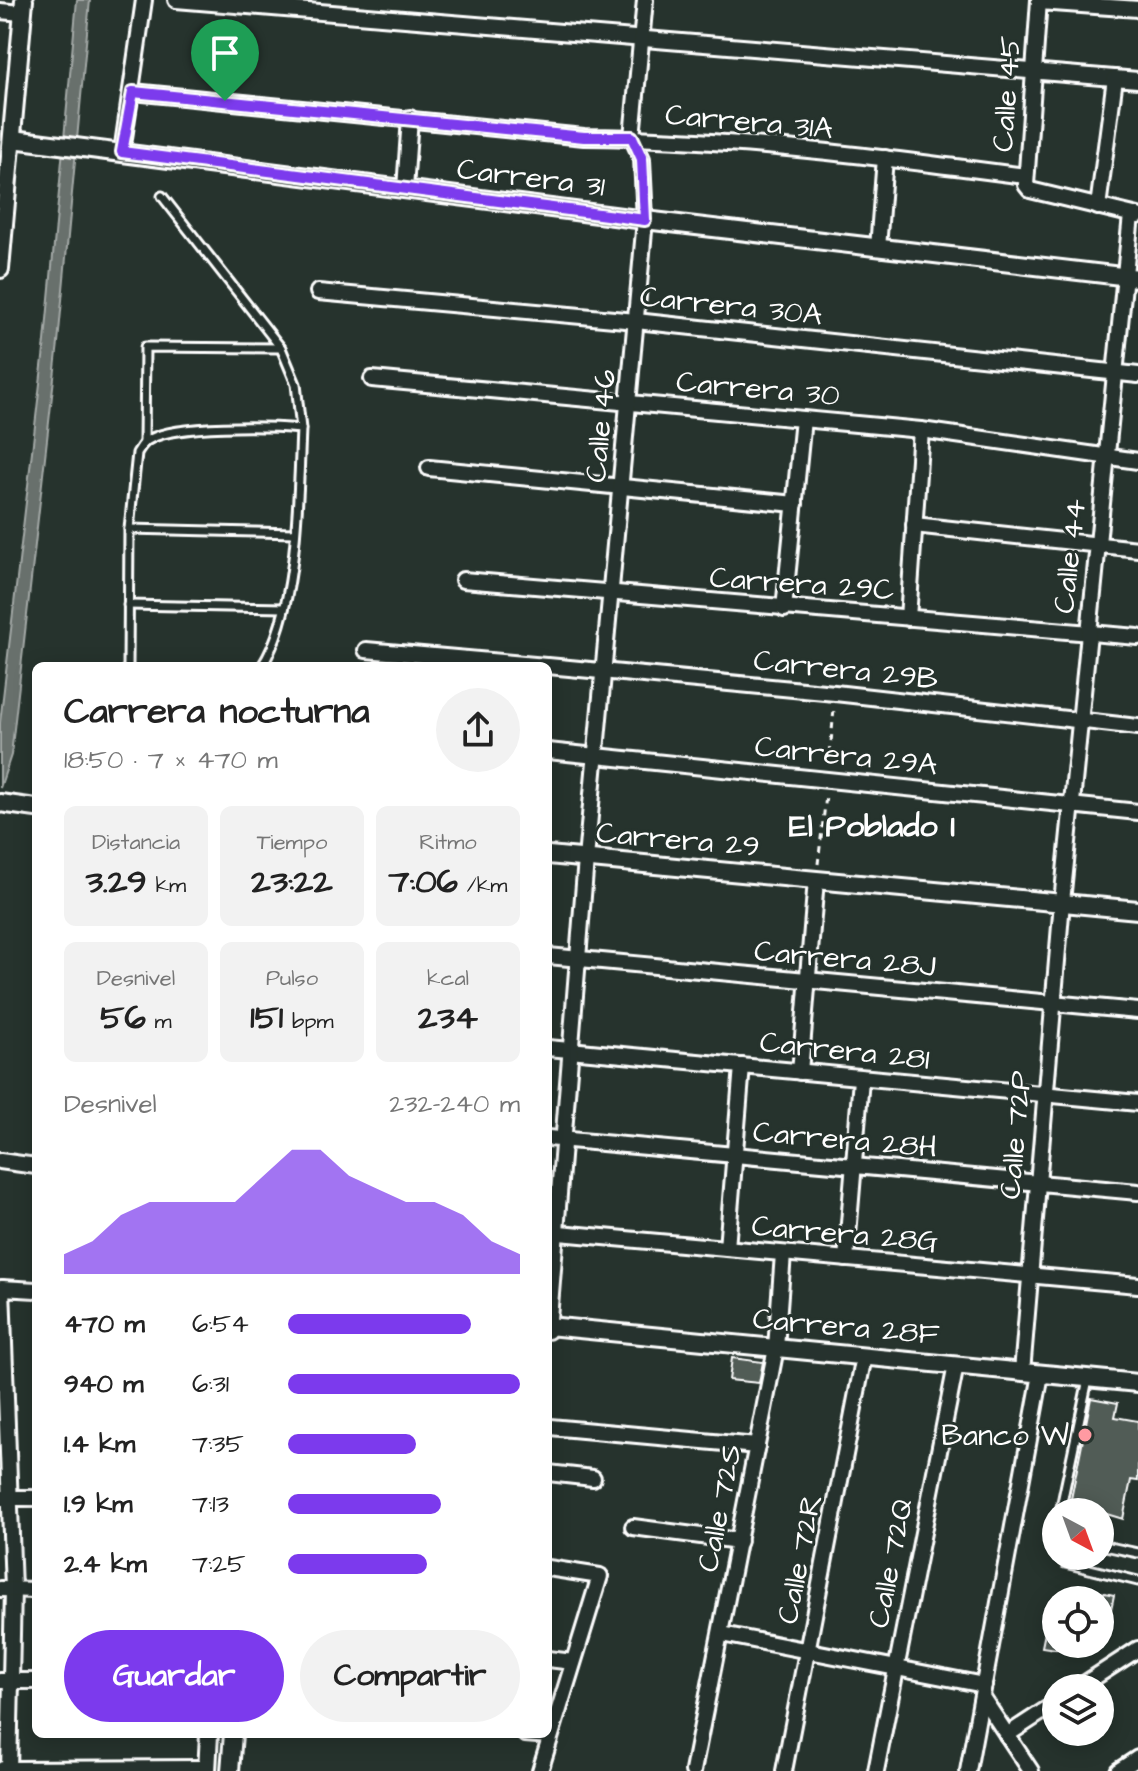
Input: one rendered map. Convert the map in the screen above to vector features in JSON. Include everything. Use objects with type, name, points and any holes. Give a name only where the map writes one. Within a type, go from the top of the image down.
[{"type":"street","points":[[116,151],[133,92],[144,0]]},
{"type":"street","points":[[176,0],[1138,80]]},
{"type":"street","name":"Calle 46","points":[[552,1233],[564,1139],[586,859],[598,756],[603,671],[645,220],[642,159],[632,137],[645,0]]},
{"type":"street","points":[[1039,1],[1138,9]]},
{"type":"street","name":"Calle 45","points":[[1028,183],[1039,1]]},
{"type":"street","points":[[0,11],[23,7],[8,112],[13,139],[3,202],[0,269]]},
{"type":"street","points":[[1098,207],[1115,78]]},
{"type":"street","name":"Carrera 31A","points":[[133,92],[584,137],[632,137],[885,158],[1028,183],[1134,216]]},
{"type":"street","points":[[405,189],[410,118]]},
{"type":"street","name":"Carrera 31","points":[[13,139],[645,220],[1131,277]]},
{"type":"street","points":[[878,248],[885,158]]},
{"type":"street","name":"Calle 44","points":[[1062,902],[1105,457],[1114,373],[1131,277],[1134,216]]},
{"type":"street","name":"Carrera 30A","points":[[318,292],[636,321],[1138,375]]},
{"type":"street","name":"Carrera 30","points":[[372,379],[921,430],[1138,461]]},
{"type":"street","points":[[784,609],[803,419]]},
{"type":"street","points":[[908,618],[921,430]]},
{"type":"street","points":[[429,468],[795,504]]},
{"type":"street","points":[[914,525],[1138,549]]},
{"type":"street","name":"Carrera 29C","points":[[463,580],[1138,637]]},
{"type":"street","name":"Carrera 29B","points":[[366,650],[502,662]]},
{"type":"street","name":"Carrera 29B","points":[[552,666],[1138,727]]},
{"type":"street","name":"Carrera 29A","points":[[552,751],[1138,812]]},
{"type":"street","points":[[0,803],[32,807]]},
{"type":"street","name":"Carrera 29","points":[[552,855],[1138,910]]},
{"type":"street","points":[[800,1072],[816,880]]},
{"type":"street","name":"Calle 72P","points":[[1022,1372],[1062,902]]},
{"type":"street","name":"Carrera 28J","points":[[552,956],[1138,1011]]},
{"type":"street","name":"Carrera 28I","points":[[552,1048],[1138,1103]]},
{"type":"street","points":[[727,1248],[742,1066]]},
{"type":"street","points":[[846,1259],[861,1079]]},
{"type":"street","name":"Carrera 28H","points":[[552,1138],[1138,1192]]},
{"type":"street","points":[[0,1161],[32,1165]]},
{"type":"street","name":"Carrera 28G","points":[[552,1233],[1138,1285]]},
{"type":"street","name":"Calle 72S","points":[[693,1771],[776,1348],[783,1254]]},
{"type":"street","points":[[32,1290],[1,1287],[6,1498],[6,1769],[207,1769],[209,1738]]},
{"type":"street","name":"Carrera 28F","points":[[552,1328],[1138,1383]]},
{"type":"street","name":"Calle 72R","points":[[784,1771],[864,1356]]},
{"type":"street","name":"Calle 72Q","points":[[876,1771],[956,1365]]},
{"type":"street","points":[[968,1771],[1041,1374]]},
{"type":"street","points":[[552,1427],[757,1446]]},
{"type":"street","points":[[552,1473],[593,1478]]},
{"type":"street","points":[[6,1498],[32,1498]]},
{"type":"street","points":[[633,1527],[739,1541]]},
{"type":"street","points":[[552,1569],[600,1576],[552,1727]]},
{"type":"street","points":[[6,1589],[32,1590]]},
{"type":"street","points":[[722,1634],[897,1666],[983,1691],[1031,1771]]},
{"type":"street","points":[[1100,1674],[1138,1649]]},
{"type":"street","points":[[552,1659],[573,1662]]},
{"type":"street","points":[[5,1681],[32,1681]]},
{"type":"street","points":[[1007,1735],[1042,1712]]},
{"type":"street","points":[[230,1771],[233,1738]]},
{"type":"street","points":[[540,1771],[548,1738]]},
{"type":"street","points":[[1118,1771],[1138,1758]]},
{"type":"lane","points":[[162,196],[281,348],[296,384],[301,429],[295,533],[284,608],[264,662]]},
{"type":"lane","points":[[144,442],[145,347],[281,348]]},
{"type":"lane","points":[[128,662],[129,529],[137,453],[144,442],[153,437],[201,430],[266,426],[301,429]]},
{"type":"lane","points":[[129,529],[295,533]]},
{"type":"lane","points":[[128,605],[284,608]]},
{"type":"lane","points":[[1063,1498],[1088,1379]]},
{"type":"lane","points":[[1114,1548],[1138,1553]]},
{"type":"lane","points":[[1093,1570],[1138,1581]]},
{"type":"shaded area","points":[[77,0],[90,0],[58,343],[11,755],[0,788],[0,723],[45,341]]},
{"type":"building","points":[[732,1358],[763,1362],[759,1383],[729,1380]]},
{"type":"building","points":[[1091,1398],[1118,1403],[1115,1417],[1138,1421],[1138,1481],[1131,1480],[1123,1519],[1114,1516],[1114,1498],[1071,1498]]},
{"type":"place","name":"Banco W","points":[[1085,1435]]},
{"type":"district","name":"El Poblado I","points":[[872,825]]},
{"type":"route","points":[[133,92],[225,101],[584,137],[632,137],[642,159],[645,220],[122,152],[133,92]]}]
